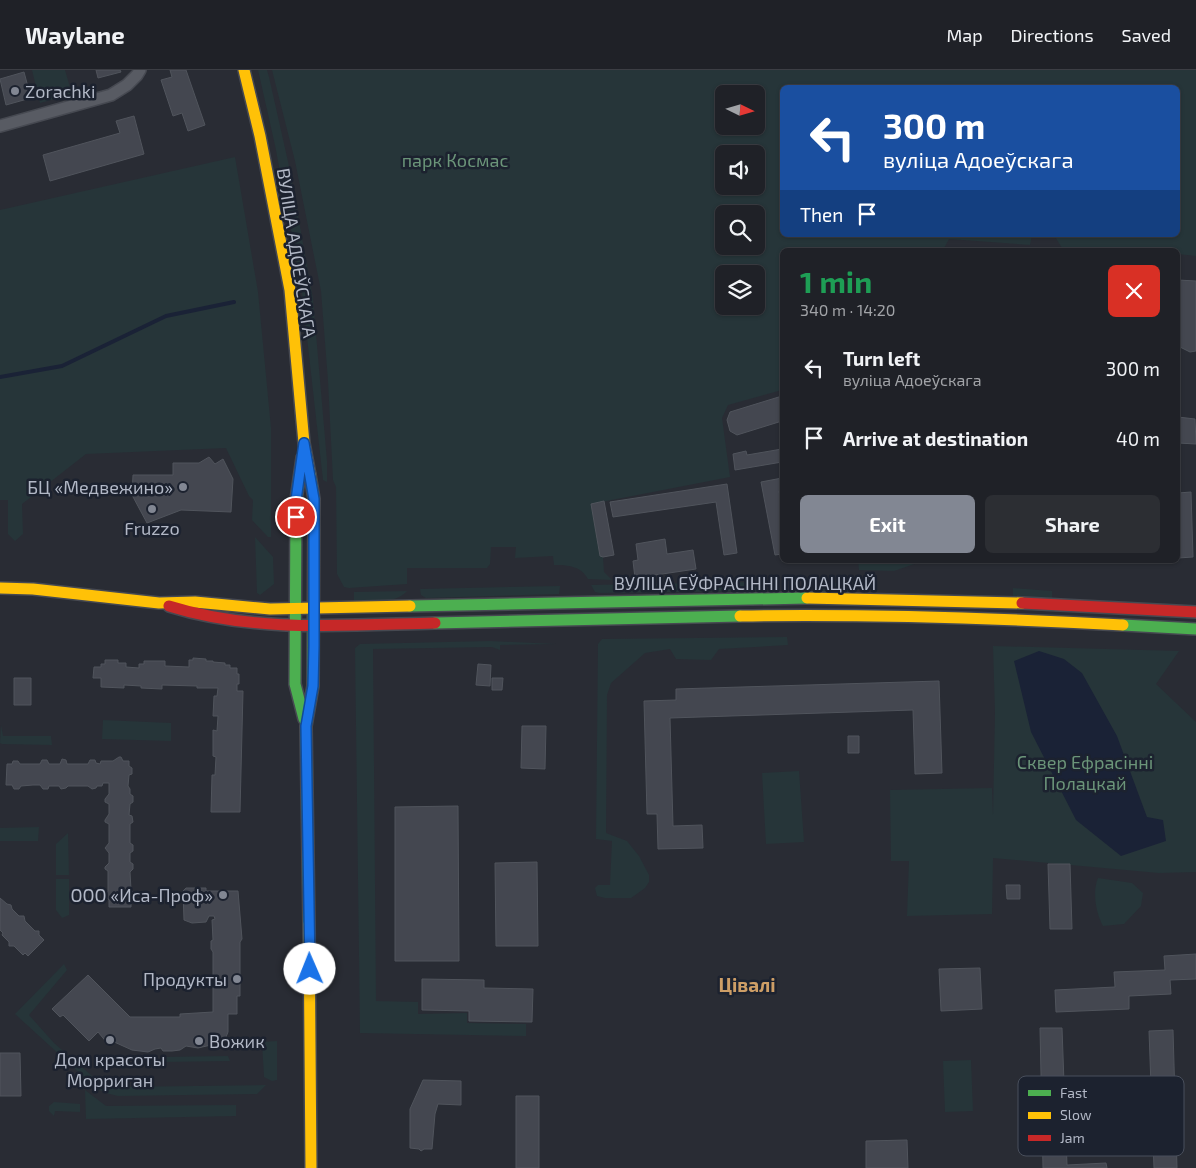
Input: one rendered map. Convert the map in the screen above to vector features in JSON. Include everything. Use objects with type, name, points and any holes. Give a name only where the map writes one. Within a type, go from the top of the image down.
[{"type":"main road","name":"ВУЛІЦА АДОЕЎСКАГА","points":[[244,70],[260,136],[290,290],[304,443],[314,499],[313,686],[306,726],[312,1168]]},
{"type":"main road","name":"ВУЛІЦА АДОЕЎСКАГА","points":[[304,443],[296,500],[295,684],[306,726]]},
{"type":"main road","points":[[0,588],[33,589],[159,603]]},
{"type":"main road","name":"ВУЛІЦА ЕЎФРАСІННІ ПОЛАЦКАЙ","points":[[159,603],[195,602],[270,609],[314,609],[793,598],[977,601],[1196,612]]},
{"type":"main road","name":"ВУЛІЦА ЕЎФРАСІННІ ПОЛАЦКАЙ","points":[[159,603],[191,614],[295,626],[809,615],[1006,619],[1196,629]]},
{"type":"street","points":[[0,126],[111,95],[127,85],[139,72]]},
{"type":"green space","points":[[32,70],[65,70],[72,94],[40,103]]},
{"type":"green space","points":[[258,70],[267,70],[269,77],[289,166],[313,299],[327,461],[327,482],[323,480],[301,284],[275,145]]},
{"type":"green space","name":"парк Космас","points":[[272,70],[1196,70],[1196,256],[1180,254],[1180,248],[1062,248],[1055,237],[1180,237],[1180,85],[780,85],[780,237],[1032,237],[1030,245],[949,239],[944,248],[780,248],[780,391],[728,405],[722,418],[730,477],[591,504],[600,556],[603,557],[604,572],[612,580],[588,579],[578,569],[554,565],[553,556],[515,558],[516,547],[491,547],[490,564],[487,568],[407,568],[407,584],[344,587],[337,574],[336,487],[333,480],[321,291],[295,161]]},
{"type":"green space","points":[[235,157],[258,292],[271,428],[271,537],[268,537],[252,520],[253,500],[249,496],[226,448],[86,454],[22,504],[23,534],[15,541],[8,534],[8,500],[0,500],[0,210]]},
{"type":"green space","points":[[255,537],[273,557],[274,584],[260,595],[257,593]]},
{"type":"green space","points":[[858,563],[917,563],[894,571],[859,570]]},
{"type":"green space","points":[[756,582],[757,591],[600,593],[595,592],[591,585]]},
{"type":"green space","points":[[822,583],[854,583],[847,593],[814,591]]},
{"type":"green space","points":[[560,586],[559,594],[426,598],[421,595],[420,589]]},
{"type":"green space","points":[[1013,588],[1052,591],[1052,598],[1013,596]]},
{"type":"green space","points":[[407,591],[389,600],[354,600],[354,592]]},
{"type":"green space","points":[[787,637],[788,645],[719,649],[711,660],[676,659],[670,649],[645,653],[611,683],[607,695],[606,833],[627,841],[639,856],[649,875],[649,882],[645,888],[631,898],[605,898],[597,896],[595,888],[598,885],[610,885],[612,841],[596,839],[598,644],[602,639]]},
{"type":"green space","points":[[490,641],[556,644],[500,645],[500,650],[492,647],[373,649],[376,1001],[418,1002],[418,1014],[467,1013],[467,1023],[526,1024],[526,1036],[360,1033],[355,648],[360,644]]},
{"type":"green space","name":"Сквер Ефрасінні Полацкай","points":[[993,646],[1179,651],[1156,684],[1196,722],[1196,872],[1159,873],[993,858],[992,914],[907,916],[909,861],[891,861],[890,790],[992,788],[993,816],[995,712]]},
{"type":"green space","points":[[103,720],[171,723],[171,741],[102,739]]},
{"type":"green space","points":[[1,725],[3,736],[51,736],[52,745],[2,744],[0,743]]},
{"type":"green space","points":[[799,771],[804,842],[766,844],[762,773]]},
{"type":"green space","points":[[39,827],[38,841],[0,841],[0,828]]},
{"type":"green space","points":[[68,833],[69,875],[56,875],[56,844]]},
{"type":"green space","points":[[1098,878],[1132,883],[1143,893],[1141,906],[1124,924],[1103,926],[1098,915],[1096,902],[1095,890]]},
{"type":"green space","points":[[56,879],[69,879],[69,915],[62,918],[56,910]]},
{"type":"green space","points":[[64,964],[67,970],[29,1015],[54,1043],[99,1082],[116,1087],[266,1085],[257,1094],[118,1096],[96,1088],[15,1014]]},
{"type":"green space","points":[[277,1041],[277,1080],[272,1081],[264,1077],[262,1042]]},
{"type":"green space","points":[[228,1056],[230,1061],[163,1062],[163,1057]]},
{"type":"green space","points":[[971,1060],[973,1111],[945,1112],[943,1061]]},
{"type":"green space","points":[[85,1090],[106,1106],[236,1105],[236,1116],[86,1119]]},
{"type":"green space","points":[[54,1102],[80,1104],[80,1112],[55,1111],[54,1116],[49,1111],[49,1106]]},
{"type":"water","points":[[1039,651],[1064,659],[1082,673],[1117,736],[1147,817],[1163,820],[1166,841],[1121,856],[1076,820],[1031,732],[1014,661]]},
{"type":"building","points":[[96,70],[120,70],[121,72],[98,78]]},
{"type":"building","points":[[170,70],[186,70],[205,125],[188,131],[182,113],[173,116],[161,80],[172,77]]},
{"type":"building","points":[[24,72],[31,98],[6,105],[0,79]]},
{"type":"building","points":[[134,116],[144,154],[50,181],[43,155],[120,133],[116,121]]},
{"type":"building","points":[[1180,280],[1196,281],[1196,351],[1190,352],[1180,347]]},
{"type":"building","points":[[780,397],[780,422],[737,435],[730,431],[727,420],[730,412]]},
{"type":"building","points":[[1180,417],[1195,419],[1196,444],[1180,443]]},
{"type":"building","points":[[780,449],[780,462],[735,470],[733,454],[746,451],[747,455]]},
{"type":"building","name":"БЦ «Медвежино»","points":[[209,457],[215,464],[223,459],[233,479],[231,512],[181,510],[147,523],[132,495],[133,475],[173,475],[173,463],[199,463]]},
{"type":"building","points":[[780,478],[780,554],[775,555],[761,482]]},
{"type":"building","points":[[727,484],[737,553],[724,555],[716,502],[613,517],[610,502]]},
{"type":"building","points":[[1191,492],[1193,557],[1180,558],[1180,493]]},
{"type":"building","points":[[604,501],[614,555],[603,557],[600,556],[591,504]]},
{"type":"building","points":[[665,539],[667,554],[693,550],[696,569],[635,578],[633,561],[638,560],[636,544]]},
{"type":"building","points":[[193,658],[225,663],[225,665],[230,665],[230,668],[237,668],[237,674],[239,674],[237,691],[243,691],[240,812],[211,812],[212,775],[215,775],[216,757],[213,756],[213,730],[217,731],[218,716],[213,716],[214,696],[217,696],[218,688],[162,685],[162,689],[124,685],[124,688],[101,687],[101,678],[93,678],[94,667],[101,667],[101,664],[105,664],[105,660],[118,660],[118,663],[126,663],[126,667],[139,668],[139,664],[144,664],[144,661],[165,661],[165,666],[189,667],[189,660],[193,660]]},
{"type":"building","points":[[478,664],[491,665],[490,686],[476,685]]},
{"type":"building","points":[[14,678],[31,678],[31,705],[14,705]]},
{"type":"building","points":[[492,678],[503,678],[502,690],[492,690]]},
{"type":"building","points":[[939,681],[942,773],[915,774],[913,710],[670,718],[673,826],[702,825],[703,848],[658,849],[657,814],[647,814],[644,701],[676,700],[676,689]]},
{"type":"building","points":[[522,726],[546,726],[545,769],[521,768]]},
{"type":"building","points":[[848,736],[859,736],[859,753],[848,753]]},
{"type":"building","points":[[119,757],[123,761],[129,761],[129,766],[132,768],[128,786],[130,794],[133,796],[129,815],[132,816],[133,822],[130,824],[130,843],[133,845],[133,851],[130,853],[130,862],[133,864],[133,869],[130,872],[131,890],[133,892],[131,907],[109,907],[109,900],[105,895],[108,891],[108,871],[105,867],[109,863],[109,853],[105,848],[109,843],[109,824],[105,820],[109,814],[109,804],[105,802],[105,799],[109,794],[109,783],[103,783],[102,786],[92,789],[88,786],[68,786],[61,789],[59,786],[49,786],[48,789],[43,789],[40,785],[33,785],[14,789],[12,785],[6,785],[7,764],[12,764],[13,761],[18,761],[20,764],[40,764],[42,760],[47,760],[49,764],[60,764],[62,759],[66,760],[67,764],[88,764],[90,760],[95,760],[96,763],[100,764],[101,761],[113,761]]},
{"type":"building","points":[[458,806],[459,961],[395,961],[395,807]]},
{"type":"building","points":[[537,862],[538,946],[496,946],[495,863]]},
{"type":"building","points":[[1048,864],[1070,864],[1072,929],[1050,929]]},
{"type":"building","points":[[1006,885],[1020,885],[1020,899],[1007,899]]},
{"type":"building","points":[[186,888],[206,888],[206,891],[238,891],[242,939],[240,942],[240,996],[237,996],[237,1014],[228,1014],[228,1032],[226,1037],[211,1045],[198,1048],[186,1046],[180,1050],[163,1051],[161,1048],[148,1052],[132,1050],[112,1041],[108,1044],[98,1032],[89,1041],[63,1015],[60,1017],[52,1009],[88,975],[130,1017],[180,1017],[180,1014],[213,1012],[213,952],[211,941],[213,940],[212,920],[215,919],[214,916],[209,916],[206,922],[192,923],[184,920],[183,891]]},
{"type":"building","points":[[0,898],[11,905],[12,909],[19,916],[24,916],[25,921],[35,931],[39,931],[39,935],[44,940],[28,956],[25,953],[23,955],[14,946],[9,946],[9,942],[2,935],[3,933],[0,930]]},
{"type":"building","points":[[1196,954],[1196,979],[1170,980],[1171,994],[1129,996],[1129,1009],[1056,1012],[1055,990],[1115,987],[1114,972],[1165,970],[1164,956]]},
{"type":"building","points":[[980,968],[982,1009],[941,1011],[939,969]]},
{"type":"building","points":[[422,979],[484,980],[484,988],[533,989],[532,1022],[469,1021],[469,1011],[422,1010]]},
{"type":"building","points":[[1040,1028],[1062,1028],[1064,1076],[1041,1076]]},
{"type":"building","points":[[1173,1030],[1174,1076],[1151,1076],[1149,1031]]},
{"type":"building","points":[[0,1053],[20,1053],[21,1096],[0,1096]]},
{"type":"building","points":[[423,1080],[461,1081],[461,1105],[438,1104],[435,1114],[432,1149],[421,1151],[410,1148],[410,1109]]},
{"type":"building","points":[[516,1096],[539,1096],[539,1168],[516,1168]]},
{"type":"building","points":[[907,1140],[908,1168],[866,1168],[866,1141]]},
{"type":"building","points":[[1043,1156],[1067,1156],[1067,1165],[1106,1163],[1107,1168],[1043,1168]]},
{"type":"building","points":[[1154,1156],[1177,1156],[1177,1168],[1154,1168]]},
{"type":"waterway","points":[[0,377],[62,366],[166,316],[234,302]]},
{"type":"traffic: fast","points":[[302,458],[296,500],[295,684],[304,719]]},
{"type":"traffic: fast","points":[[309,924],[306,726],[313,686],[314,499],[310,475]]},
{"type":"traffic: fast","points":[[410,606],[807,598]]},
{"type":"traffic: fast","points":[[435,623],[740,616]]},
{"type":"traffic: fast","points":[[1123,625],[1196,629]]},
{"type":"traffic: slow","points":[[244,70],[260,136],[290,290],[304,443],[310,475]]},
{"type":"traffic: slow","points":[[0,588],[33,589],[159,603],[195,602],[270,609],[410,606]]},
{"type":"traffic: slow","points":[[807,598],[1022,603]]},
{"type":"traffic: slow","points":[[740,616],[932,617],[1123,625]]},
{"type":"traffic: slow","points":[[309,924],[311,1168]]},
{"type":"traffic: jam","points":[[1022,603],[1196,612]]},
{"type":"traffic: jam","points":[[169,606],[202,615],[268,624],[335,626],[435,623]]},
{"type":"place","name":"Zorachki","points":[[15,91]]},
{"type":"place","name":"БЦ «Медвежино»","points":[[183,487]]},
{"type":"place","name":"Fruzzo","points":[[152,509]]},
{"type":"place","name":"ООО «Иса-Проф»","points":[[223,895]]},
{"type":"place","name":"Продукты","points":[[237,979]]},
{"type":"place","name":"Дом красоты Морриган","points":[[110,1040]]},
{"type":"place","name":"Вожик","points":[[199,1041]]},
{"type":"district","name":"Цівалі","points":[[747,984]]},
{"type":"route","points":[[296,517],[296,500],[304,443],[314,499],[315,585],[313,686],[306,726],[310,969]]}]
